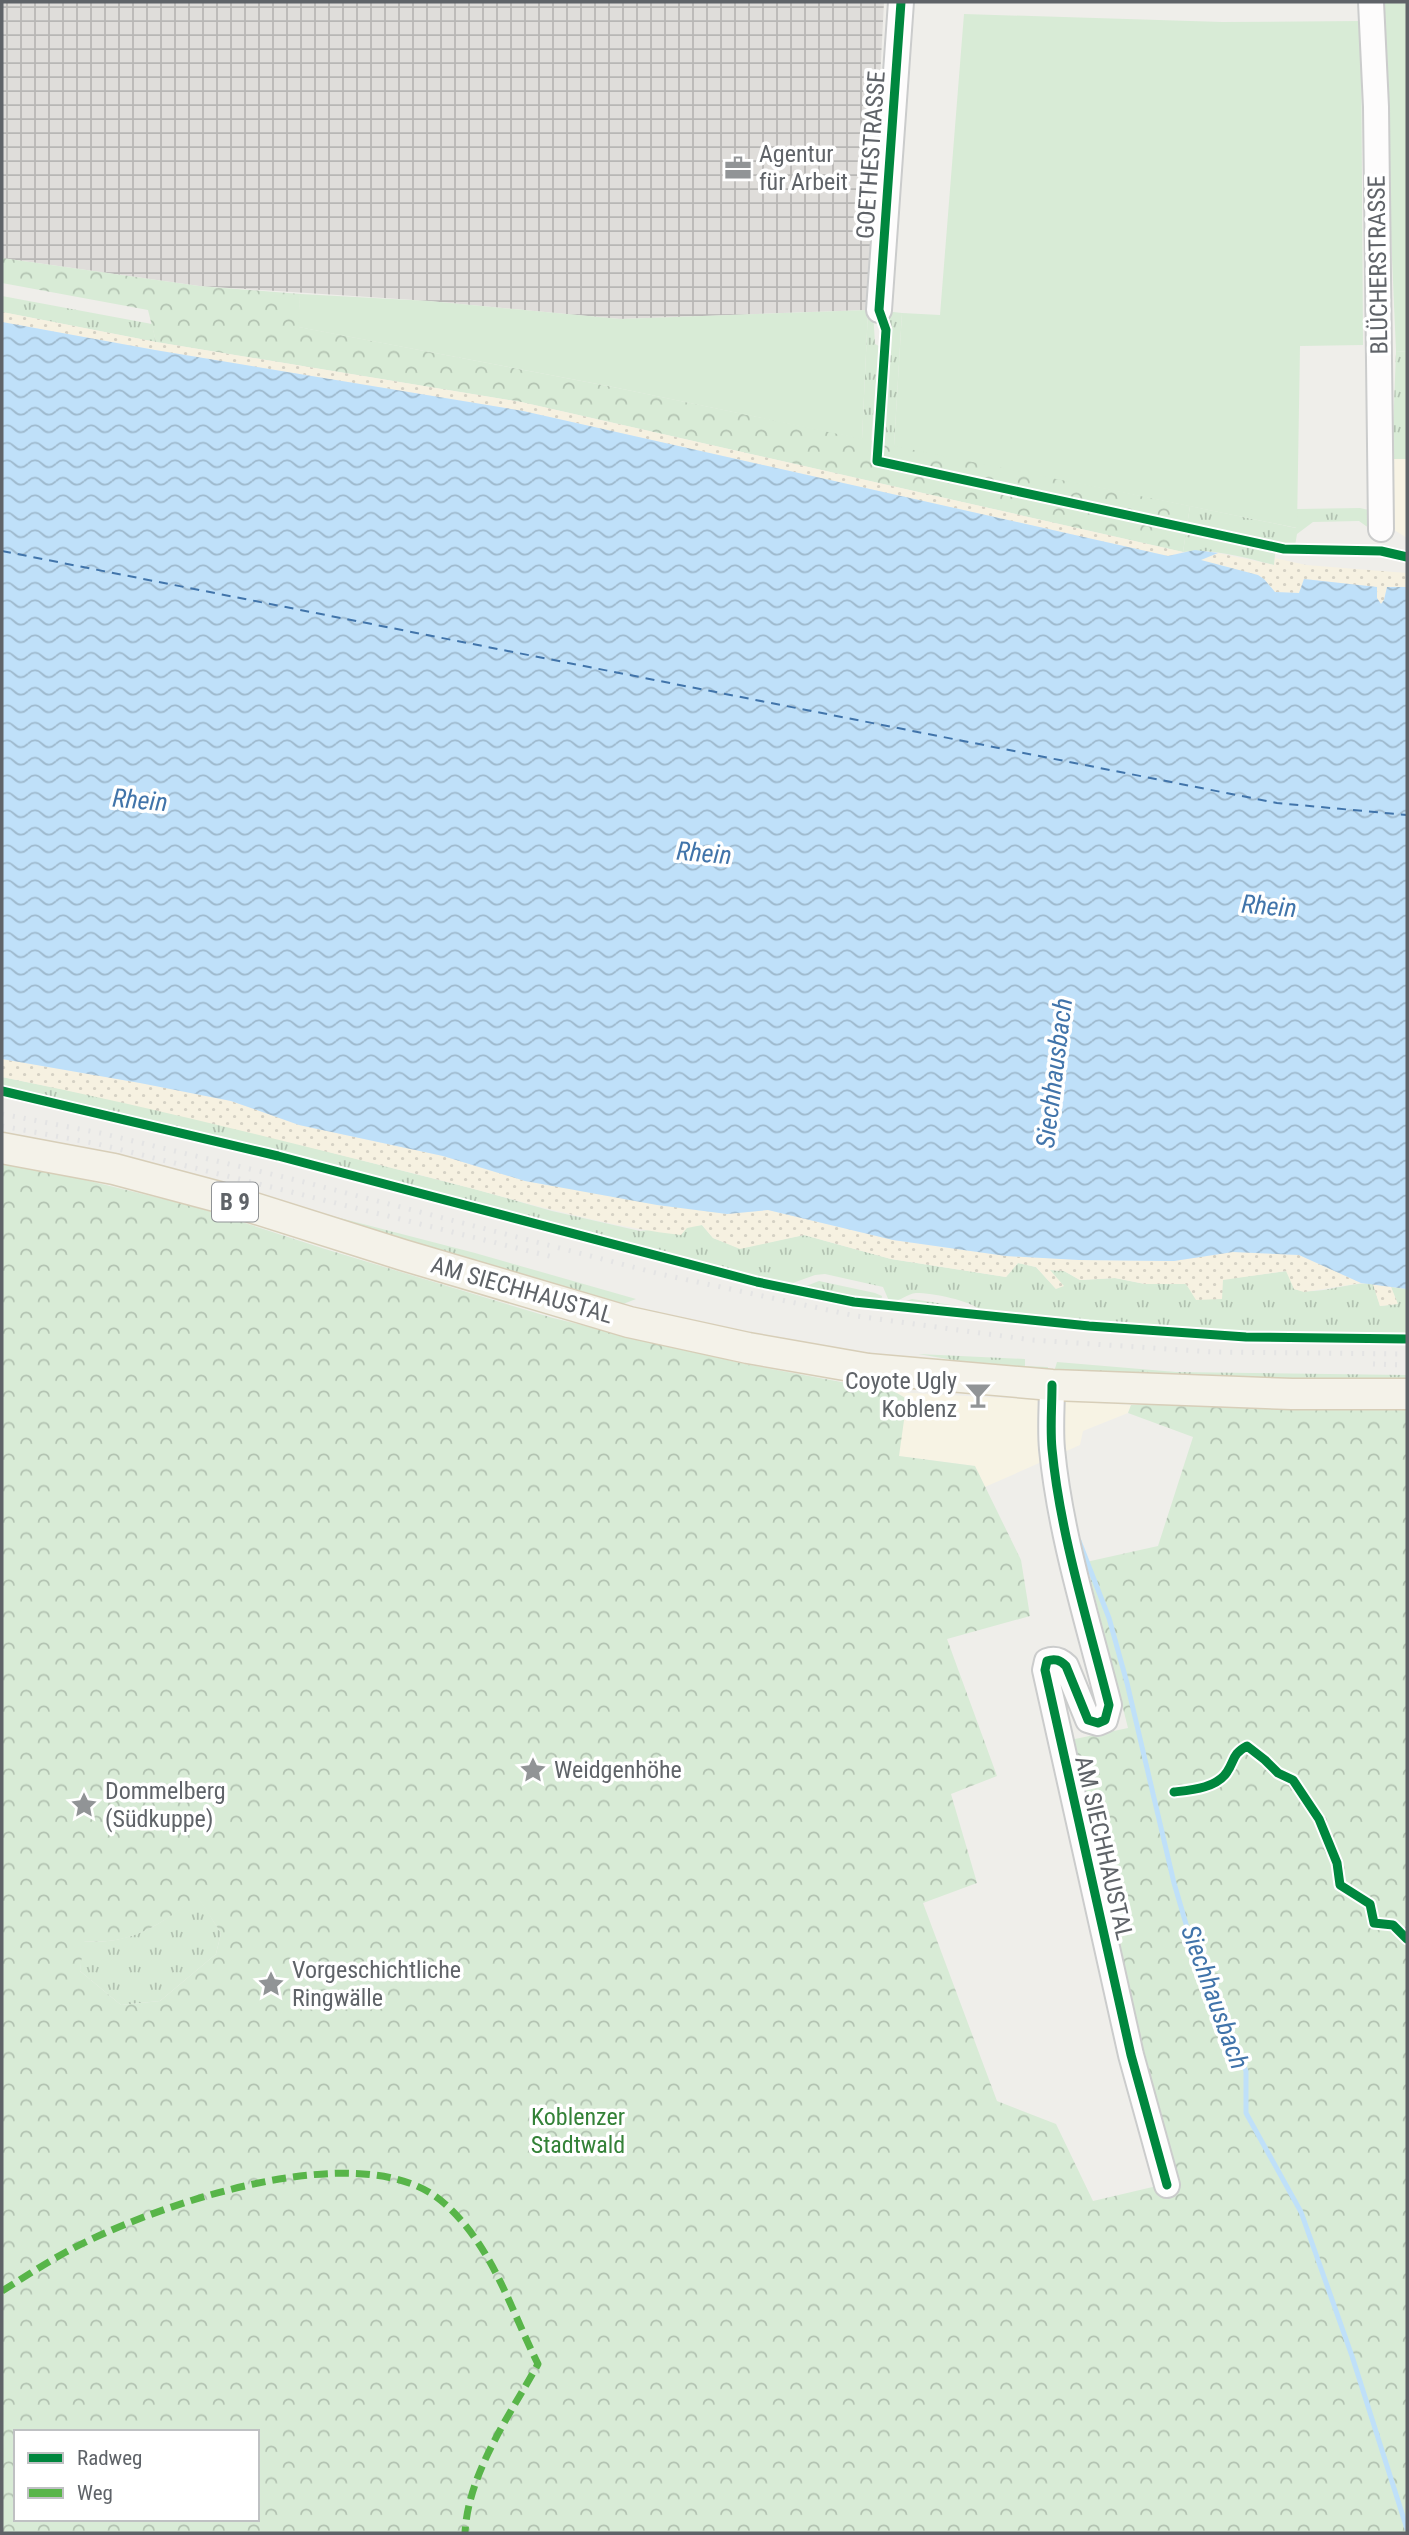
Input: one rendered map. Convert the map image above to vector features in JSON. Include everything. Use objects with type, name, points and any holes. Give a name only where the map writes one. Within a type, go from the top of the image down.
[{"type":"main road","name":"AM SIECHHAUSTAL","points":[[2,1148],[114,1169],[219,1197],[629,1322],[748,1348],[867,1369],[1052,1385],[1292,1394],[1407,1394]]},
{"type":"street","name":"GOETHESTRASSE","points":[[879,310],[901,2]]},
{"type":"street","name":"BLÜCHERSTRASSE","points":[[1371,2],[1376,107],[1381,529]]},
{"type":"street","name":"AM SIECHHAUSTAL","points":[[1052,1385],[1052,1448],[1057,1483],[1070,1548],[1109,1705],[1105,1720],[1098,1723],[1088,1720],[1062,1662],[1047,1661],[1045,1670],[1129,2044],[1167,2185]]},
{"type":"shaded area","points":[[2,2],[884,2],[868,310],[620,319],[429,301],[199,286],[2,258]]},
{"type":"shaded area","points":[[1392,459],[1407,459],[1407,538],[1391,528]]},
{"type":"shaded area","points":[[895,1392],[1131,1405],[1128,1413],[1083,1431],[1080,1445],[985,1487],[975,1466],[898,1456],[907,1399]]},
{"type":"green space","points":[[1381,2],[1407,2],[1407,352],[1396,351]]},
{"type":"green space","points":[[964,14],[1222,22],[1361,21],[1363,345],[1300,346],[1297,528],[894,446],[902,313],[940,315]]},
{"type":"green space","points":[[2,258],[199,286],[300,294],[299,327],[608,386],[1190,506],[1183,552],[521,402],[156,342],[148,310],[2,283]]},
{"type":"green space","points":[[300,294],[429,301],[620,319],[868,310],[862,439],[608,386],[298,327]]},
{"type":"green space","points":[[2,296],[152,324],[156,342],[2,312]]},
{"type":"green space","points":[[868,310],[873,310],[875,344],[879,346],[871,441],[862,439]]},
{"type":"green space","points":[[885,311],[902,313],[894,446],[883,444],[892,328]]},
{"type":"green space","points":[[1396,351],[1407,352],[1407,459],[1392,459]]},
{"type":"green space","points":[[1190,506],[1296,528],[1297,509],[1360,508],[1373,511],[1373,531],[1359,521],[1313,522],[1297,534],[1295,546],[1276,545],[1274,565],[1217,553],[1183,552]]},
{"type":"green space","points":[[2,1077],[235,1128],[552,1211],[640,1231],[702,1225],[713,1238],[740,1248],[804,1235],[891,1259],[1006,1277],[1018,1263],[1036,1267],[1056,1289],[1049,1270],[1064,1271],[1080,1280],[1115,1278],[1145,1284],[1186,1284],[1287,1271],[1294,1289],[1304,1291],[1373,1284],[1380,1306],[1397,1304],[1391,1287],[1407,1289],[1407,1335],[1236,1333],[982,1311],[960,1300],[923,1293],[889,1301],[883,1287],[825,1274],[790,1284],[599,1238],[287,1154],[2,1086]]},
{"type":"green space","name":"Koblenzer Stadtwald","points":[[2,1162],[196,1207],[553,1318],[745,1364],[895,1392],[907,1399],[899,1456],[975,1466],[1021,1560],[1030,1616],[947,1639],[997,1776],[951,1794],[977,1883],[923,1903],[997,2101],[1056,2124],[1093,2201],[1174,2182],[1070,1740],[1128,1728],[1086,1562],[1158,1546],[1193,1437],[1128,1413],[1131,1405],[1407,1406],[1407,2533],[2,2533]],"holes":[[[197,1896],[221,1933],[216,1954],[160,2001],[121,2005],[80,1971],[84,1941],[116,1940],[145,1931],[172,1916]]]},
{"type":"green space","points":[[205,1183],[475,1253],[636,1299],[613,1308]]},
{"type":"green space","points":[[819,1281],[875,1293],[882,1296],[881,1301],[801,1288]]},
{"type":"green space","points":[[912,1299],[964,1307],[976,1313],[900,1303]]},
{"type":"green space","points":[[918,1354],[1025,1359],[1025,1366],[1048,1367],[1047,1376]]},
{"type":"green space","points":[[1057,1362],[1176,1372],[1407,1375],[1407,1385],[1053,1375]]},
{"type":"green space","points":[[197,1895],[221,1933],[216,1954],[160,2001],[121,2005],[80,1971],[83,1941],[115,1940],[144,1931],[172,1915]]},
{"type":"sand","points":[[2,312],[156,342],[521,402],[1183,552],[1168,556],[523,411],[2,322]]},
{"type":"sand","points":[[1218,553],[1274,565],[1275,558],[1306,565],[1407,573],[1407,587],[1387,587],[1381,604],[1376,598],[1377,587],[1304,579],[1299,593],[1274,592],[1200,560]]},
{"type":"sand","points":[[2,1059],[231,1101],[299,1125],[443,1156],[525,1181],[727,1214],[768,1210],[893,1240],[1006,1256],[1174,1261],[1233,1252],[1299,1255],[1361,1283],[1304,1292],[1294,1289],[1286,1271],[1223,1280],[1222,1299],[1196,1300],[1186,1284],[1145,1284],[1115,1278],[1080,1280],[1064,1271],[1050,1270],[1064,1286],[1056,1289],[1036,1267],[1018,1263],[1006,1277],[891,1259],[804,1235],[740,1249],[713,1238],[702,1225],[687,1228],[681,1235],[618,1225],[217,1125],[2,1077]]},
{"type":"sand","points":[[1373,1284],[1391,1287],[1398,1304],[1380,1306]]},
{"type":"water","name":"Rhein","points":[[2,322],[523,411],[1168,556],[1195,550],[1218,553],[1201,560],[1258,575],[1275,592],[1299,593],[1304,579],[1377,587],[1377,598],[1381,604],[1387,587],[1407,587],[1407,1289],[1361,1283],[1299,1255],[1233,1252],[1174,1261],[1006,1256],[893,1240],[768,1210],[727,1214],[657,1205],[525,1181],[443,1156],[299,1125],[231,1101],[2,1059]]},
{"type":"waterway","name":"Siechhausbach","points":[[1079,1541],[1109,1618],[1174,1883],[1191,1941],[1246,2071],[1246,2113],[1301,2212],[1352,2356],[1407,2529]]},
{"type":"ferry route","points":[[2,551],[1277,803],[1407,815]]},
{"type":"railway","points":[[2,1114],[100,1133],[300,1181],[660,1274],[856,1316],[1032,1340],[1213,1352],[1407,1354]]},
{"type":"railway","points":[[2,1126],[98,1144],[557,1258]]},
{"type":"railway","points":[[1373,1364],[1407,1365]]},
{"type":"marked path","points":[[2,2291],[103,2234],[149,2215],[257,2183],[312,2175],[364,2174],[409,2183],[445,2204],[476,2239],[499,2279],[538,2364],[482,2467],[468,2511],[465,2533]]},
{"type":"cycle path","points":[[901,2],[879,310],[886,330],[877,461],[1284,549],[1381,551],[1407,557]]},
{"type":"cycle path","points":[[2,1091],[278,1156],[757,1282],[854,1302],[1089,1326],[1246,1337],[1407,1339]]},
{"type":"cycle path","points":[[1052,1385],[1051,1441],[1061,1513],[1109,1705],[1105,1720],[1098,1723],[1088,1720],[1064,1664],[1055,1660],[1047,1661],[1045,1670],[1131,2055],[1167,2185]]},
{"type":"cycle path","points":[[1174,1792],[1217,1782],[1227,1772],[1236,1755],[1247,1746],[1278,1773],[1293,1780],[1319,1819],[1337,1863],[1340,1885],[1370,1904],[1374,1923],[1393,1925],[1407,1939]]},
{"type":"place","name":"Agentur für Arbeit","points":[[738,168]]},
{"type":"place","name":"Coyote Ugly Koblenz","points":[[978,1395]]},
{"type":"place","name":"Weidgenhöhe","points":[[533,1770]]},
{"type":"place","name":"Dommelberg (Südkuppe)","points":[[84,1805]]},
{"type":"place","name":"Vorgeschichtliche Ringwälle","points":[[271,1984]]}]
